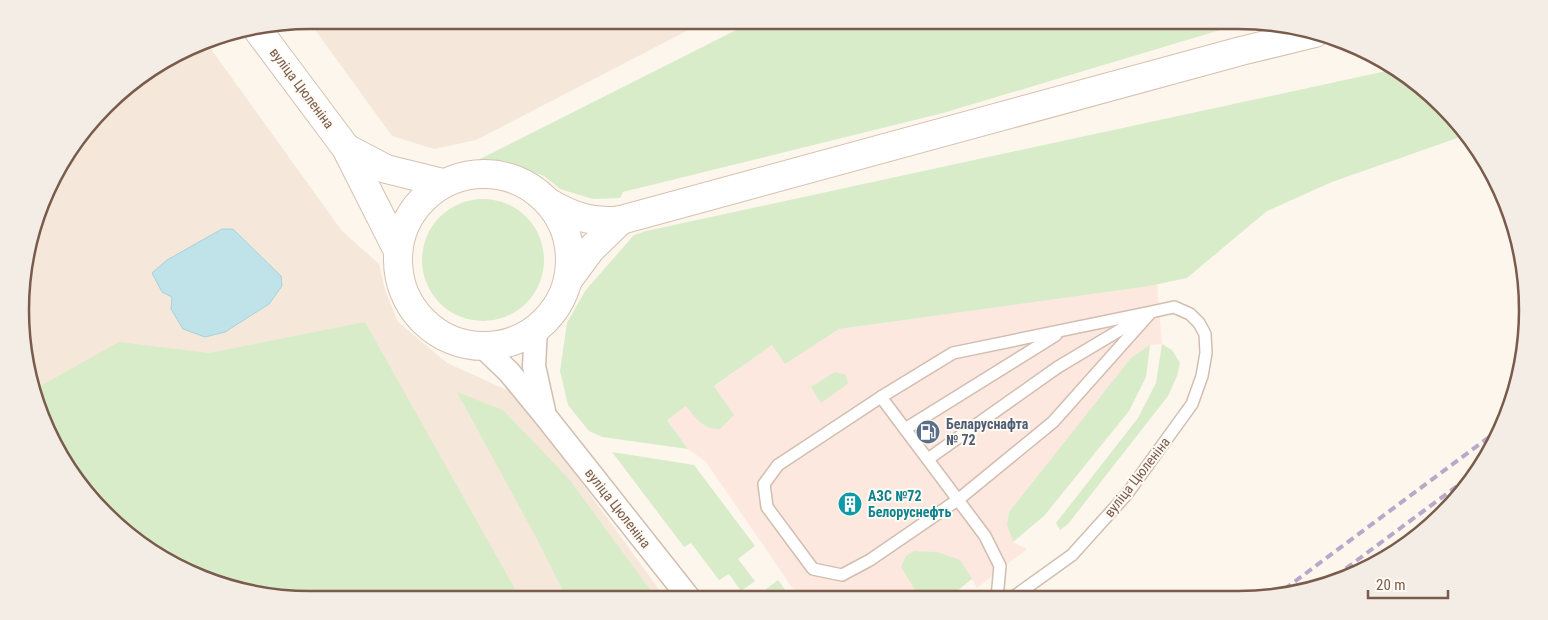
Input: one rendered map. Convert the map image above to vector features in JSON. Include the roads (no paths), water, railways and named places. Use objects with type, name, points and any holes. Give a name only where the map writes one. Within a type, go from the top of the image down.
[{"type":"main road","name":"вуліца Цюленіна","points":[[260,33],[346,148],[398,251]]},
{"type":"main road","points":[[548,202],[566,213],[582,218],[596,221],[621,220],[1222,56],[1302,36]]},
{"type":"main road","name":"вуліца Цюленіна","points":[[346,148],[386,169],[444,183]]},
{"type":"main road","name":"вуліца Цюленіна","points":[[471,174],[499,175],[526,184],[548,202],[564,226],[570,252],[568,280],[556,307],[536,329],[510,342],[482,346],[454,341],[429,327],[411,306],[400,280],[398,251],[405,224],[421,200],[444,183],[471,174]]},
{"type":"main road","points":[[568,280],[591,249],[621,220]]},
{"type":"street","name":"вуліца Цюленіна","points":[[536,329],[534,366],[546,417]]},
{"type":"street","name":"вуліца Цюленіна","points":[[482,346],[509,372],[684,591]]},
{"type":"lane","name":"вуліца Цюленіна","points":[[1022,591],[1072,555],[1127,494],[1192,404],[1202,376],[1206,352],[1205,334],[1199,323],[1190,314],[1174,307],[1151,312]]},
{"type":"lane","points":[[1151,312],[1053,422],[959,499],[870,560],[842,575],[813,569],[767,507],[764,484],[778,465],[952,352],[1151,312]]},
{"type":"lane","points":[[928,459],[1058,367],[1151,312]]},
{"type":"lane","points":[[905,429],[1064,330]]},
{"type":"lane","points":[[881,397],[986,536],[1000,566],[997,591]]},
{"type":"water","points":[[222,229],[233,229],[281,276],[282,286],[269,304],[225,332],[205,337],[183,329],[171,309],[172,297],[162,292],[152,273],[167,260]]},
{"type":"railway","points":[[1288,587],[1488,438]]},
{"type":"railway","points":[[1342,571],[1456,487]]},
{"type":"place","name":"Беларуснафта № 72","points":[[928,432]]},
{"type":"place","name":"АЗС №72 Белоруснефть","points":[[850,504]]}]
